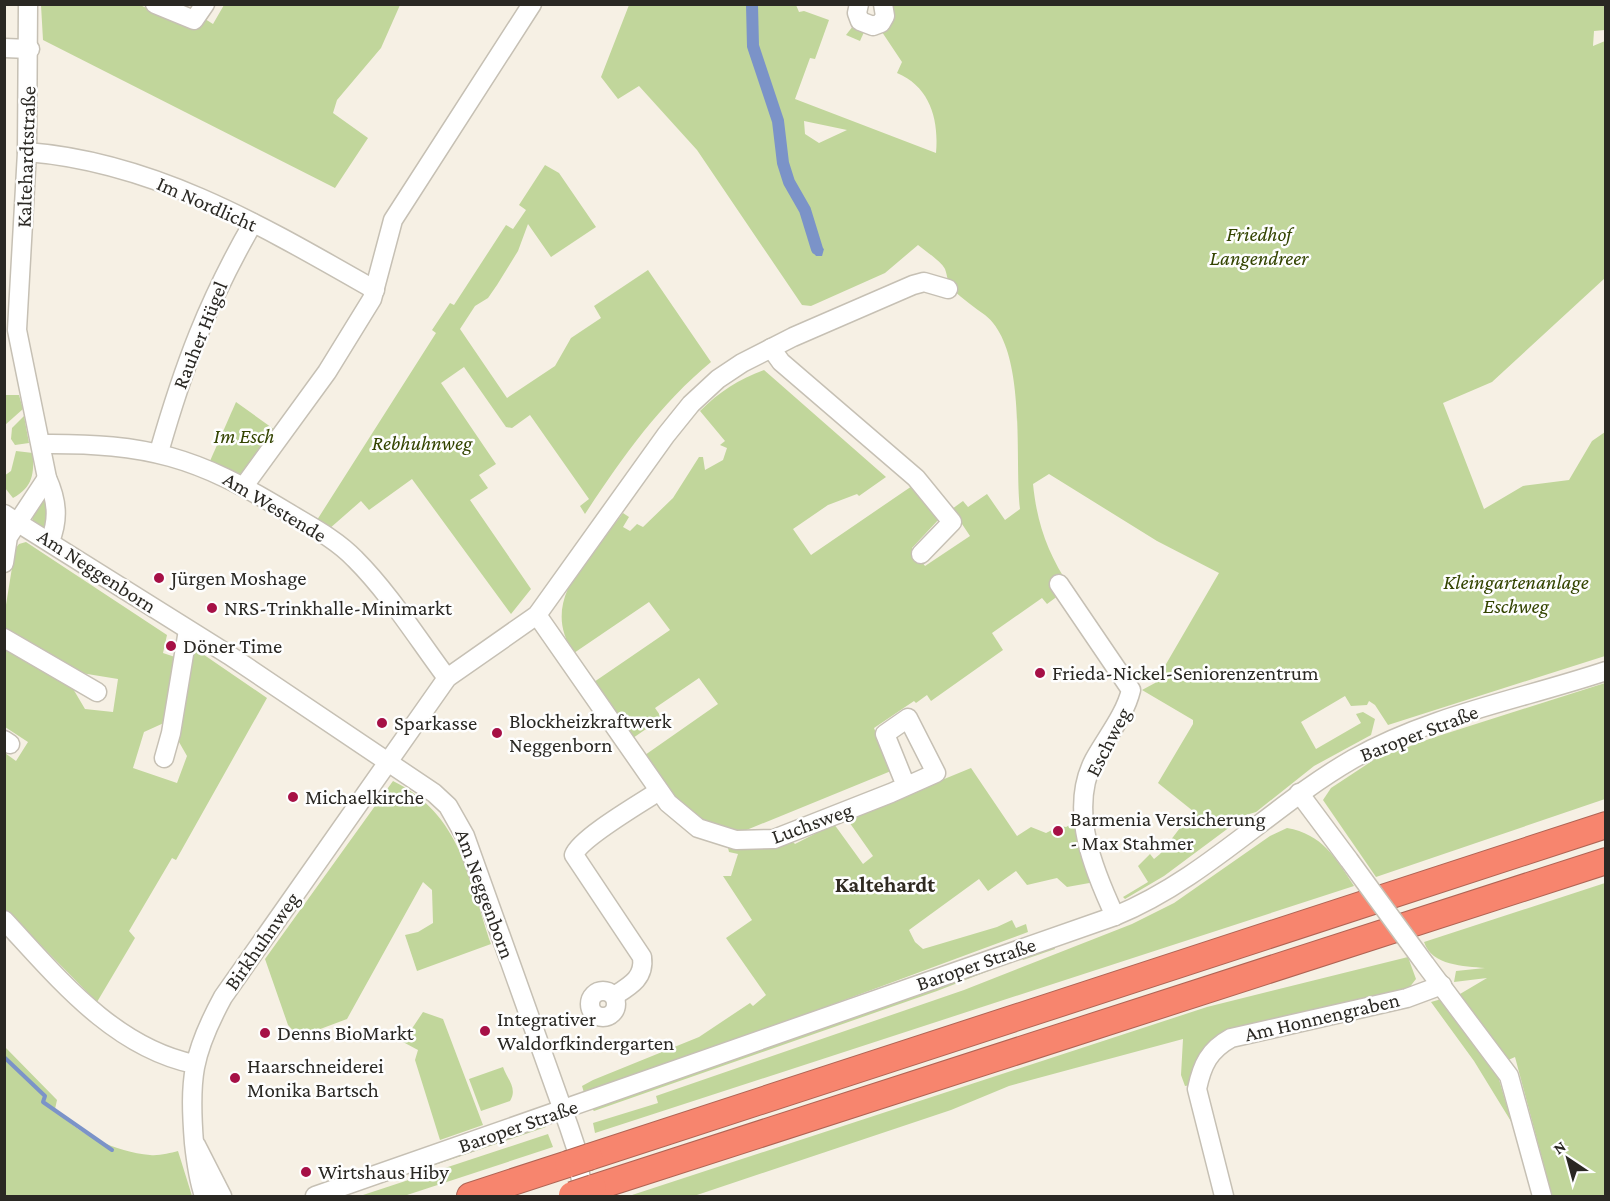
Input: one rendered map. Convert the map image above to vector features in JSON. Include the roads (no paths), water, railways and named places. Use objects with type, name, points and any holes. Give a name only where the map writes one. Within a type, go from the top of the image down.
[{"type":"highway","points":[[470,1197],[1605,825]]},
{"type":"highway","points":[[579,1194],[1605,861]]},
{"type":"highway","points":[[1572,872],[1605,867]]},
{"type":"street","name":"Kaltehardtstraße","points":[[28,4],[30,49],[27,152],[17,330],[42,444],[47,478],[53,490],[56,524],[50,541]]},
{"type":"street","points":[[155,4],[194,20],[205,4]]},
{"type":"street","points":[[244,486],[327,372],[372,299],[393,220],[532,4]]},
{"type":"street","points":[[859,4],[858,17],[864,24],[877,25],[884,10]]},
{"type":"street","points":[[4,48],[30,49]]},
{"type":"street","name":"Im Nordlicht","points":[[27,152],[80,159],[140,175],[202,196],[375,290]]},
{"type":"street","name":"Rauher Hügel","points":[[159,452],[196,336],[223,275],[253,223]]},
{"type":"street","points":[[389,762],[447,678],[537,615],[686,409],[718,379],[771,348],[913,285],[924,282],[948,289]]},
{"type":"street","points":[[771,348],[781,362],[929,490],[952,522],[921,554]]},
{"type":"street","name":"Am Westende","points":[[42,444],[98,443],[159,452],[202,465],[244,486],[319,531],[354,557],[375,580],[447,678]]},
{"type":"street","points":[[4,563],[11,518],[47,478]]},
{"type":"street","name":"Am Neggenborn","points":[[11,518],[188,630],[389,762],[434,793],[459,821],[577,1151],[579,1194]]},
{"type":"street","name":"Eschweg","points":[[1059,584],[1131,690],[1094,762],[1086,783],[1085,806],[1089,848],[1095,874],[1115,916]]},
{"type":"street","name":"Luchsweg","points":[[537,615],[659,791],[674,810],[698,828],[727,839],[756,842],[787,835],[906,786]]},
{"type":"street","points":[[164,758],[171,733],[188,630]]},
{"type":"street","points":[[4,638],[97,692]]},
{"type":"street","name":"Baroper Straße","points":[[315,1197],[1115,916],[1154,899],[1182,882],[1299,793],[1356,758],[1414,731],[1605,671]]},
{"type":"street","name":"Birkhuhnweg","points":[[204,1197],[195,1165],[190,1098],[194,1064],[202,1036],[223,997],[389,762]]},
{"type":"street","points":[[614,996],[637,980],[643,969],[642,957],[574,855],[576,849],[589,838],[659,791]]},
{"type":"street","points":[[1299,793],[1509,1076],[1542,1197]]},
{"type":"street","points":[[4,920],[96,1013],[153,1050],[194,1064]]},
{"type":"street","name":"Am Honnengraben","points":[[1224,1197],[1197,1089],[1201,1071],[1210,1054],[1231,1038],[1407,998],[1437,980]]},
{"type":"street","name":"Birkhuhnweg","points":[[194,1141],[222,1197]]},
{"type":"water","points":[[812,239],[824,249],[822,256],[816,256],[812,250]]},
{"type":"waterway","points":[[752,5],[753,46],[778,121],[783,163],[789,182],[805,210],[817,249]]},
{"type":"waterway","points":[[4,1057],[45,1096],[43,1102],[112,1150]]},
{"type":"place","name":"Jürgen Moshage","points":[[159,578]]},
{"type":"place","name":"NRS-Trinkhalle-Minimarkt","points":[[212,608]]},
{"type":"place","name":"Döner Time","points":[[171,646]]},
{"type":"place","name":"Frieda-Nickel-Seniorenzentrum","points":[[1040,673]]},
{"type":"place","name":"Sparkasse","points":[[382,723]]},
{"type":"place","name":"Blockheizkraftwerk Neggenborn","points":[[497,733]]},
{"type":"place","name":"Michaelkirche","points":[[293,797]]},
{"type":"place","name":"Barmenia Versicherung - Max Stahmer","points":[[1058,831]]},
{"type":"place","name":"Integrativer Waldorfkindergarten","points":[[485,1031]]},
{"type":"place","name":"Denns BioMarkt","points":[[265,1033]]},
{"type":"place","name":"Haarschneiderei Monika Bartsch","points":[[235,1078]]},
{"type":"place","name":"Wirtshaus Hiby","points":[[306,1172]]},
{"type":"district","name":"Kaltehardt","points":[[885,884]]},
{"type":"park label","name":"Friedhof Langendreer","points":[[1259,246]]},
{"type":"park label","name":"Im Esch","points":[[244,436]]},
{"type":"park label","name":"Rebhuhnweg","points":[[422,443]]},
{"type":"park label","name":"Kleingartenanlage Eschweg","points":[[1516,594]]}]
